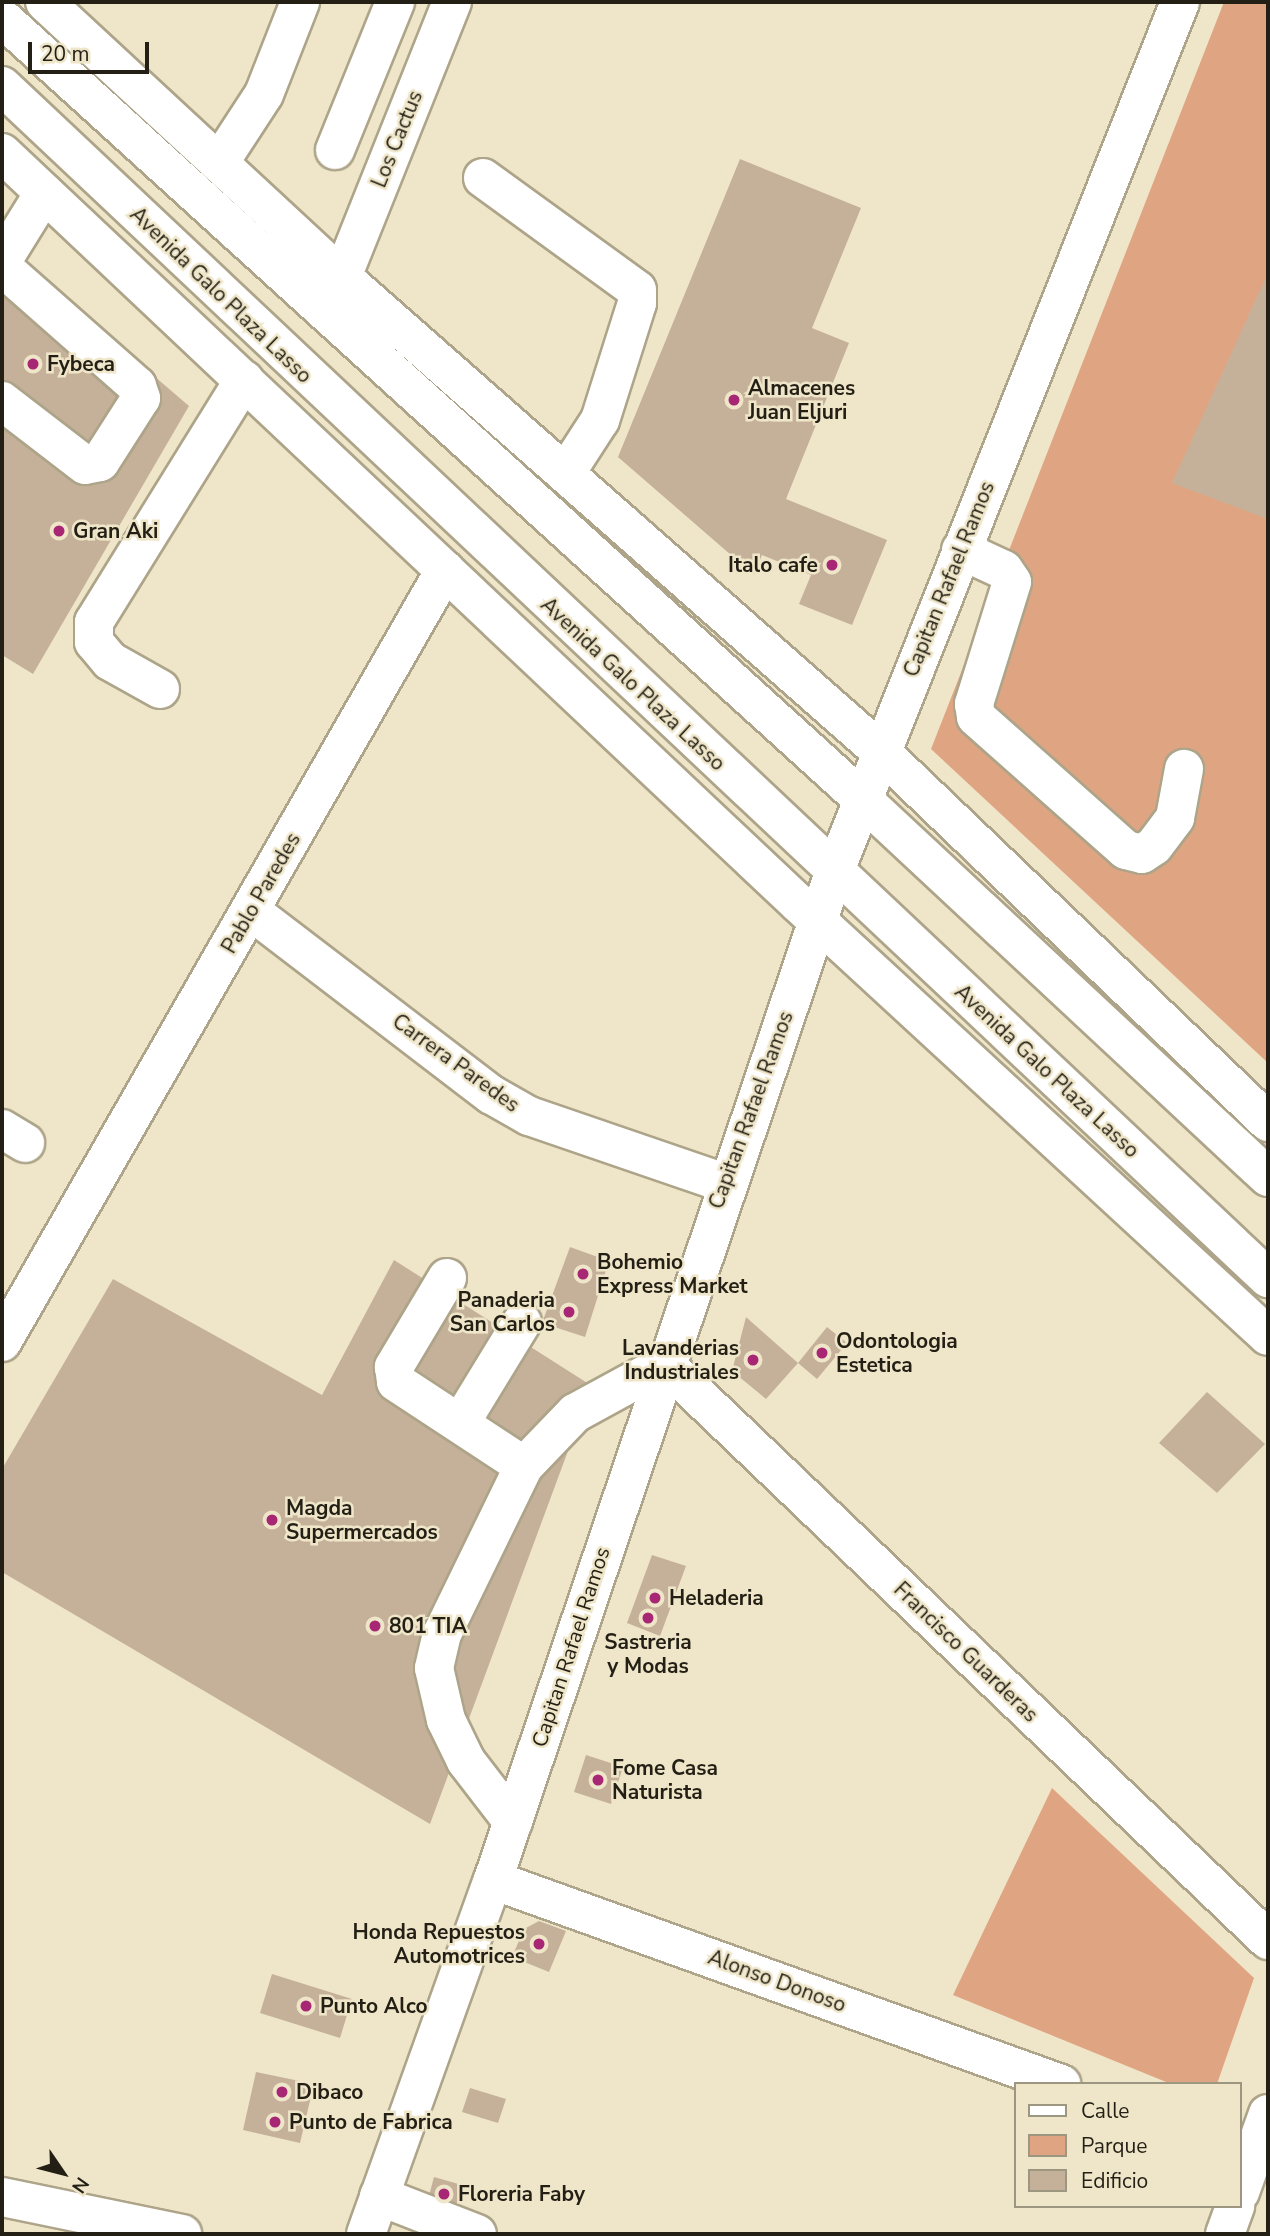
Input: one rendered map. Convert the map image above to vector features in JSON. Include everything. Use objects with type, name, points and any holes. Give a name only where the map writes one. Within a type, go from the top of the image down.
[{"type":"main road","points":[[45,2],[342,277],[880,751],[1268,1122]]},
{"type":"main road","points":[[219,163],[264,94],[300,2]]},
{"type":"main road","points":[[335,150],[395,2]]},
{"type":"main road","name":"Los Cactus","points":[[342,277],[452,2]]},
{"type":"main road","name":"Capitan Rafael Ramos","points":[[366,2234],[513,1822],[725,1183],[861,798],[1180,2]]},
{"type":"main road","points":[[2,18],[861,798],[1268,1177]]},
{"type":"main road","points":[[376,49],[428,62]]},
{"type":"main road","name":"Avenida Galo Plaza Lasso","points":[[2,86],[834,873],[1268,1278]]},
{"type":"main road","points":[[2,153],[818,921],[1268,1336]]},
{"type":"main road","points":[[483,177],[636,290],[637,303],[600,420],[565,474]]},
{"type":"main road","points":[[2,261],[44,193]]},
{"type":"main road","points":[[2,267],[137,386],[141,398],[100,462],[85,465],[2,401]]},
{"type":"main road","points":[[160,689],[110,661],[94,642],[94,622],[244,380]]},
{"type":"main road","points":[[961,550],[1004,570],[1012,582],[974,704],[976,717],[1126,850],[1142,854],[1154,846],[1175,818],[1184,769]]},
{"type":"main road","name":"Pablo Paredes","points":[[2,1342],[445,570]]},
{"type":"main road","name":"Carrera Paredes","points":[[251,911],[492,1095],[530,1115],[725,1183]]},
{"type":"main road","points":[[447,1278],[393,1376],[524,1466]]},
{"type":"main road","points":[[461,1422],[522,1322]]},
{"type":"main road","points":[[513,1822],[466,1761],[438,1698],[435,1668],[460,1587],[524,1466],[575,1413],[664,1364]]},
{"type":"main road","name":"Francisco Guarderas","points":[[664,1364],[1268,1940]]},
{"type":"main road","name":"Alonso Donoso","points":[[493,1880],[1055,2082]]},
{"type":"main road","points":[[1242,2180],[1247,2151],[1268,2114]]},
{"type":"main road","points":[[379,2196],[477,2234]]},
{"type":"main road","points":[[2,2197],[182,2234]]},
{"type":"main road","points":[[1225,2234],[1234,2208]]},
{"type":"green space","points":[[1224,2],[1268,2],[1268,1063],[931,749]]},
{"type":"green space","points":[[1052,1788],[1254,1978],[1218,2082],[1166,2082],[953,1995]]},
{"type":"building","name":"Almacenes Juan Eljuri","points":[[740,159],[861,208],[812,328],[849,343],[786,499],[887,540],[852,625],[799,604],[811,575],[762,555],[754,575],[618,457]]},
{"type":"building","name":"Gran Aki","points":[[21,262],[189,406],[33,674],[2,655],[2,292]]},
{"type":"building","points":[[1268,273],[1268,519],[1172,483]]},
{"type":"building","points":[[570,1247],[609,1261],[585,1337],[542,1323]]},
{"type":"building","name":"Magda Supermercados","points":[[394,1260],[592,1386],[430,1824],[2,1572],[2,1469],[113,1279],[322,1395]]},
{"type":"building","name":"Lavanderias Industriales","points":[[746,1317],[798,1363],[766,1399],[732,1371]]},
{"type":"building","name":"Odontologia Estetica","points":[[827,1327],[847,1343],[817,1379],[798,1363]]},
{"type":"building","points":[[1207,1392],[1265,1444],[1217,1493],[1159,1443]]},
{"type":"building","points":[[652,1555],[686,1566],[660,1636],[627,1623]]},
{"type":"building","name":"Fome Casa Naturista","points":[[586,1755],[623,1767],[611,1804],[574,1792]]},
{"type":"building","name":"Honda Repuestos Automotrices","points":[[539,1921],[566,1931],[549,1972],[512,1957],[524,1929]]},
{"type":"building","name":"Punto Alco","points":[[272,1974],[352,1999],[340,2038],[260,2013]]},
{"type":"building","points":[[256,2072],[314,2084],[300,2143],[243,2130]]},
{"type":"building","points":[[470,2088],[506,2099],[498,2123],[462,2112]]},
{"type":"building","name":"Floreria Faby","points":[[434,2177],[462,2185],[453,2217],[427,2203]]},
{"type":"place","name":"Fybeca","points":[[33,364]]},
{"type":"place","name":"Almacenes Juan Eljuri","points":[[734,400]]},
{"type":"place","name":"Gran Aki","points":[[59,531]]},
{"type":"place","name":"Italo cafe","points":[[832,565]]},
{"type":"place","name":"Bohemio Express Market","points":[[583,1274]]},
{"type":"place","name":"Panaderia San Carlos","points":[[569,1312]]},
{"type":"place","name":"Odontologia Estetica","points":[[822,1353]]},
{"type":"place","name":"Lavanderias Industriales","points":[[753,1360]]},
{"type":"place","name":"Magda Supermercados","points":[[272,1520]]},
{"type":"place","name":"Heladeria","points":[[655,1598]]},
{"type":"place","name":"Sastreria y Modas","points":[[648,1618]]},
{"type":"place","name":"801 TIA","points":[[375,1626]]},
{"type":"place","name":"Fome Casa Naturista","points":[[598,1780]]},
{"type":"place","name":"Honda Repuestos Automotrices","points":[[539,1944]]},
{"type":"place","name":"Punto Alco","points":[[306,2006]]},
{"type":"place","name":"Dibaco","points":[[282,2092]]},
{"type":"place","name":"Punto de Fabrica","points":[[275,2122]]},
{"type":"place","name":"Floreria Faby","points":[[444,2194]]}]
